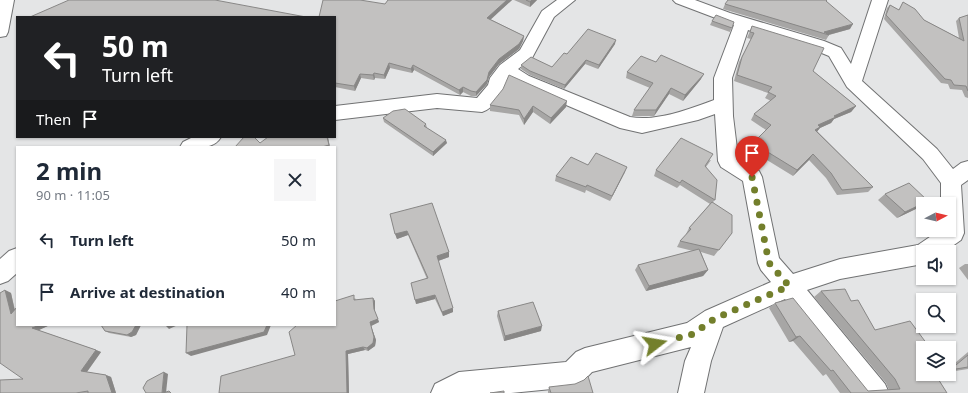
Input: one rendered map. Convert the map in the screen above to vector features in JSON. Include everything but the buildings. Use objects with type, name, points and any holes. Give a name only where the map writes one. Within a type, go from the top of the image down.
[{"type":"street","points":[[0,32],[4,6],[21,0]]},
{"type":"street","points":[[336,113],[437,101],[482,105],[497,87],[499,78],[506,69],[526,54],[548,14],[567,0]]},
{"type":"street","points":[[681,0],[743,23],[818,45],[835,52],[853,83],[930,154],[951,181],[953,233],[936,245]]},
{"type":"street","points":[[853,83],[880,0]]},
{"type":"street","points":[[743,23],[723,78],[728,161],[752,177],[769,263],[876,393]]},
{"type":"street","points":[[506,69],[523,80],[626,123],[642,126],[698,113],[724,103]]},
{"type":"street","points":[[192,146],[209,138]]},
{"type":"street","points":[[951,181],[968,169]]},
{"type":"street","points":[[444,393],[459,385],[572,374],[585,361],[693,334],[714,319],[789,286],[840,269],[916,255]]},
{"type":"street","points":[[0,274],[16,259]]},
{"type":"street","points":[[692,393],[698,361],[714,319]]},
{"type":"route","points":[[655,344],[693,334],[714,319],[789,286],[769,263],[752,177]]}]
